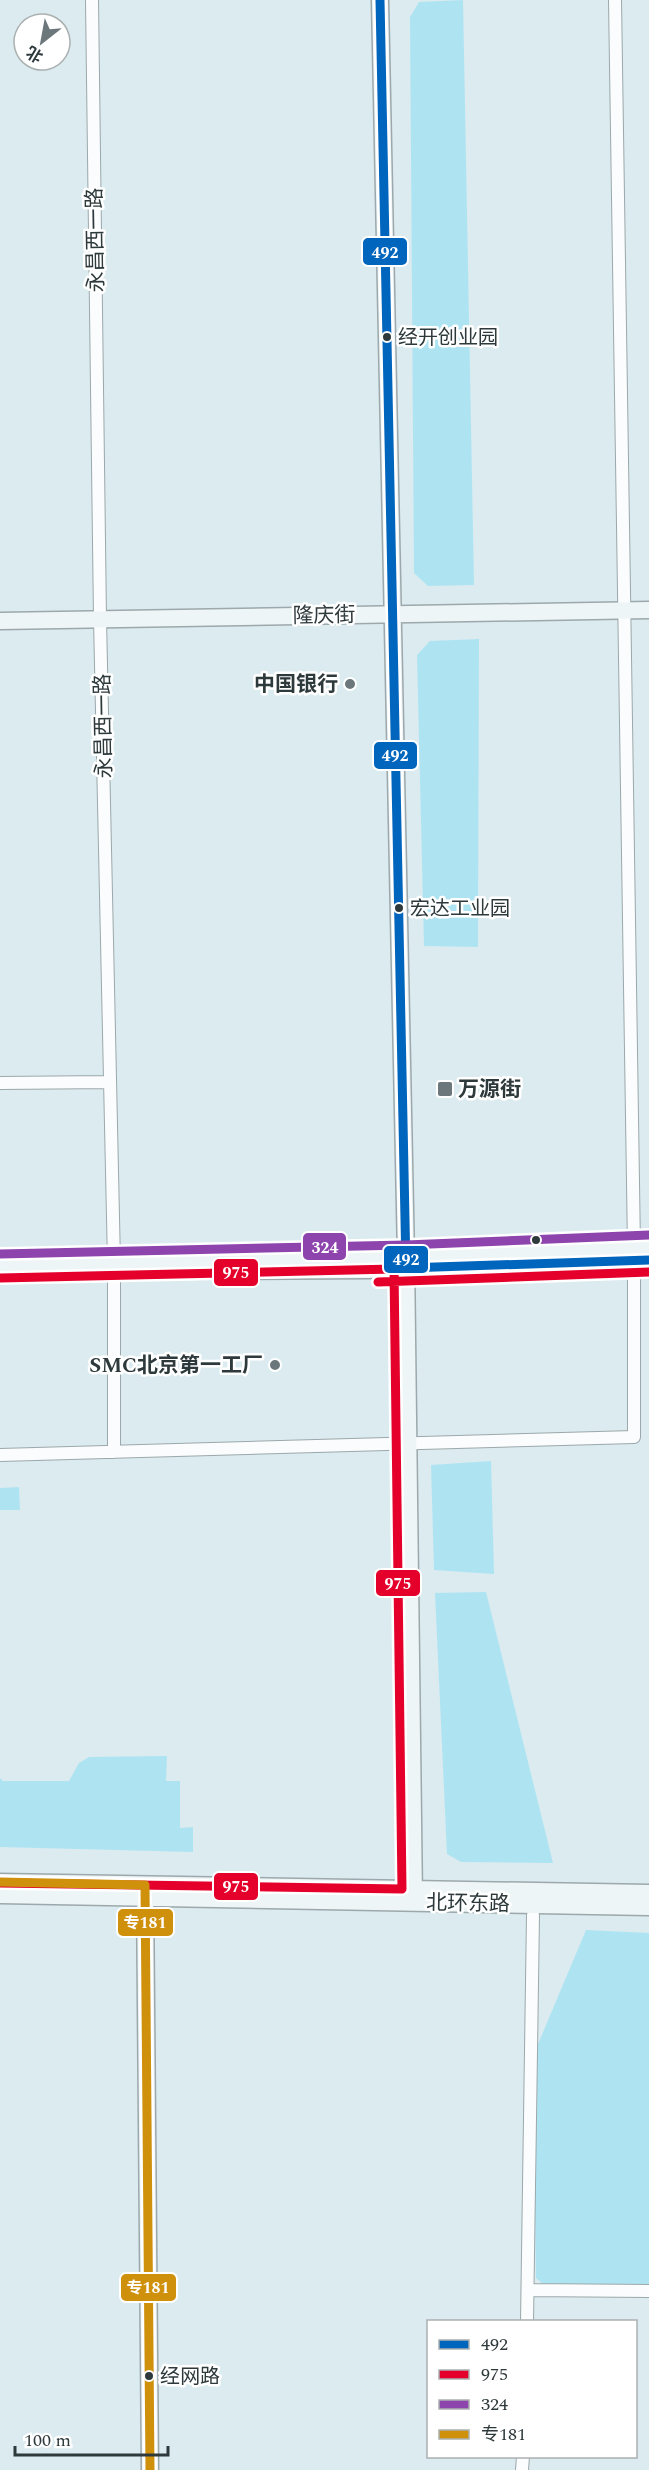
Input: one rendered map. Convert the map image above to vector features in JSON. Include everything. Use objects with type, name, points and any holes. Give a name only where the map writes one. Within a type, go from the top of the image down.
[{"type":"street","name":"永昌西一路","points":[[92,0],[100,620],[114,1267],[114,1452]]},
{"type":"street","points":[[380,0],[406,1263],[414,1895]]},
{"type":"street","points":[[0,1455],[634,1437],[642,1254],[624,610],[615,0]]},
{"type":"street","name":"隆庆街","points":[[0,621],[649,610]]},
{"type":"street","points":[[0,1083],[110,1082]]},
{"type":"street","points":[[0,1266],[114,1267],[406,1263],[642,1254]]},
{"type":"street","points":[[0,1275],[114,1267]]},
{"type":"street","name":"北环东路","points":[[0,1882],[145,1892]]},
{"type":"street","points":[[145,1892],[150,2470]]},
{"type":"street","name":"北环东路","points":[[0,1895],[145,1892],[414,1895],[649,1893]]},
{"type":"street","name":"北环东路","points":[[414,1895],[514,1904],[649,1907]]},
{"type":"street","points":[[514,1904],[533,1915],[649,1916]]},
{"type":"street","points":[[527,2320],[533,1915]]},
{"type":"street","points":[[528,2290],[649,2292]]},
{"type":"shaded area","points":[[463,0],[474,585],[428,586],[414,573],[410,17],[419,2]]},
{"type":"shaded area","points":[[479,639],[478,947],[424,946],[417,655],[430,641]]},
{"type":"shaded area","points":[[491,1461],[494,1574],[434,1570],[431,1465]]},
{"type":"shaded area","points":[[19,1487],[20,1510],[0,1510],[0,1488]]},
{"type":"shaded area","points":[[486,1592],[553,1863],[461,1862],[447,1854],[435,1593]]},
{"type":"shaded area","points":[[167,1756],[166,1781],[180,1781],[180,1828],[193,1827],[193,1852],[0,1847],[0,1778],[3,1781],[69,1781],[79,1763],[89,1757]]},
{"type":"shaded area","points":[[586,1930],[649,1933],[649,2285],[544,2285],[536,2278],[533,2056]]},
{"type":"transit line","name":"492","points":[[380,0],[406,1268],[649,1260]]},
{"type":"transit line","name":"324","points":[[0,1254],[406,1245],[649,1235]]},
{"type":"transit line","name":"975","points":[[0,1278],[394,1269],[402,1889],[0,1883]]},
{"type":"transit line","name":"975","points":[[378,1282],[649,1272]]},
{"type":"transit line","name":"专181","points":[[0,1882],[145,1885],[150,2470]]},
{"type":"place","name":"经开创业园","points":[[387,337]]},
{"type":"place","name":"中国银行","points":[[350,684]]},
{"type":"place","name":"宏达工业园","points":[[399,908]]},
{"type":"place","name":"万源街","points":[[445,1089]]},
{"type":"place","name":"SMC北京第一工厂","points":[[275,1365]]},
{"type":"place","name":"经网路","points":[[149,2376]]}]
